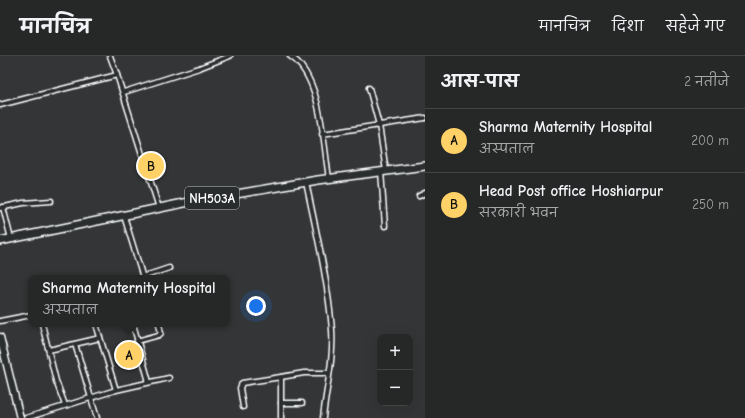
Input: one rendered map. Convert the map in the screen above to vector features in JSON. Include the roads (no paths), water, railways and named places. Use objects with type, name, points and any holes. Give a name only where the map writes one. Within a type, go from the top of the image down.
[{"type":"highway","name":"NH503A","points":[[0,241],[159,208],[306,182],[425,166]]},
{"type":"main road","points":[[0,337],[20,418]]},
{"type":"street","points":[[110,56],[124,92],[159,208]]},
{"type":"street","points":[[124,92],[199,68],[230,56]]},
{"type":"street","points":[[291,56],[300,65],[312,83],[329,178]]},
{"type":"street","points":[[0,105],[117,75]]},
{"type":"street","points":[[369,88],[379,125],[384,171],[385,226]]},
{"type":"street","points":[[322,134],[425,118]]},
{"type":"street","points":[[306,182],[324,272],[332,330],[329,373],[323,418]]},
{"type":"street","points":[[419,196],[425,194]]},
{"type":"street","points":[[11,239],[1,208],[24,203],[51,201]]},
{"type":"street","points":[[124,216],[142,275]]},
{"type":"street","points":[[149,275],[169,268]]},
{"type":"street","points":[[0,321],[28,316]]},
{"type":"street","points":[[43,327],[56,381],[65,405]]},
{"type":"street","points":[[97,327],[116,390]]},
{"type":"street","points":[[133,327],[149,382]]},
{"type":"street","points":[[138,341],[159,335],[160,327]]},
{"type":"street","points":[[49,350],[100,338]]},
{"type":"street","points":[[75,344],[97,418]]},
{"type":"street","points":[[243,407],[240,388],[242,383],[304,373],[329,373]]},
{"type":"street","points":[[281,377],[281,418]]},
{"type":"street","points":[[26,418],[116,390],[170,378]]},
{"type":"street","points":[[281,402],[302,403]]},
{"type":"place","name":"Head Post office Hoshiarpur","points":[[151,166]]},
{"type":"place","name":"Sharma Maternity Hospital","points":[[129,355]]}]
